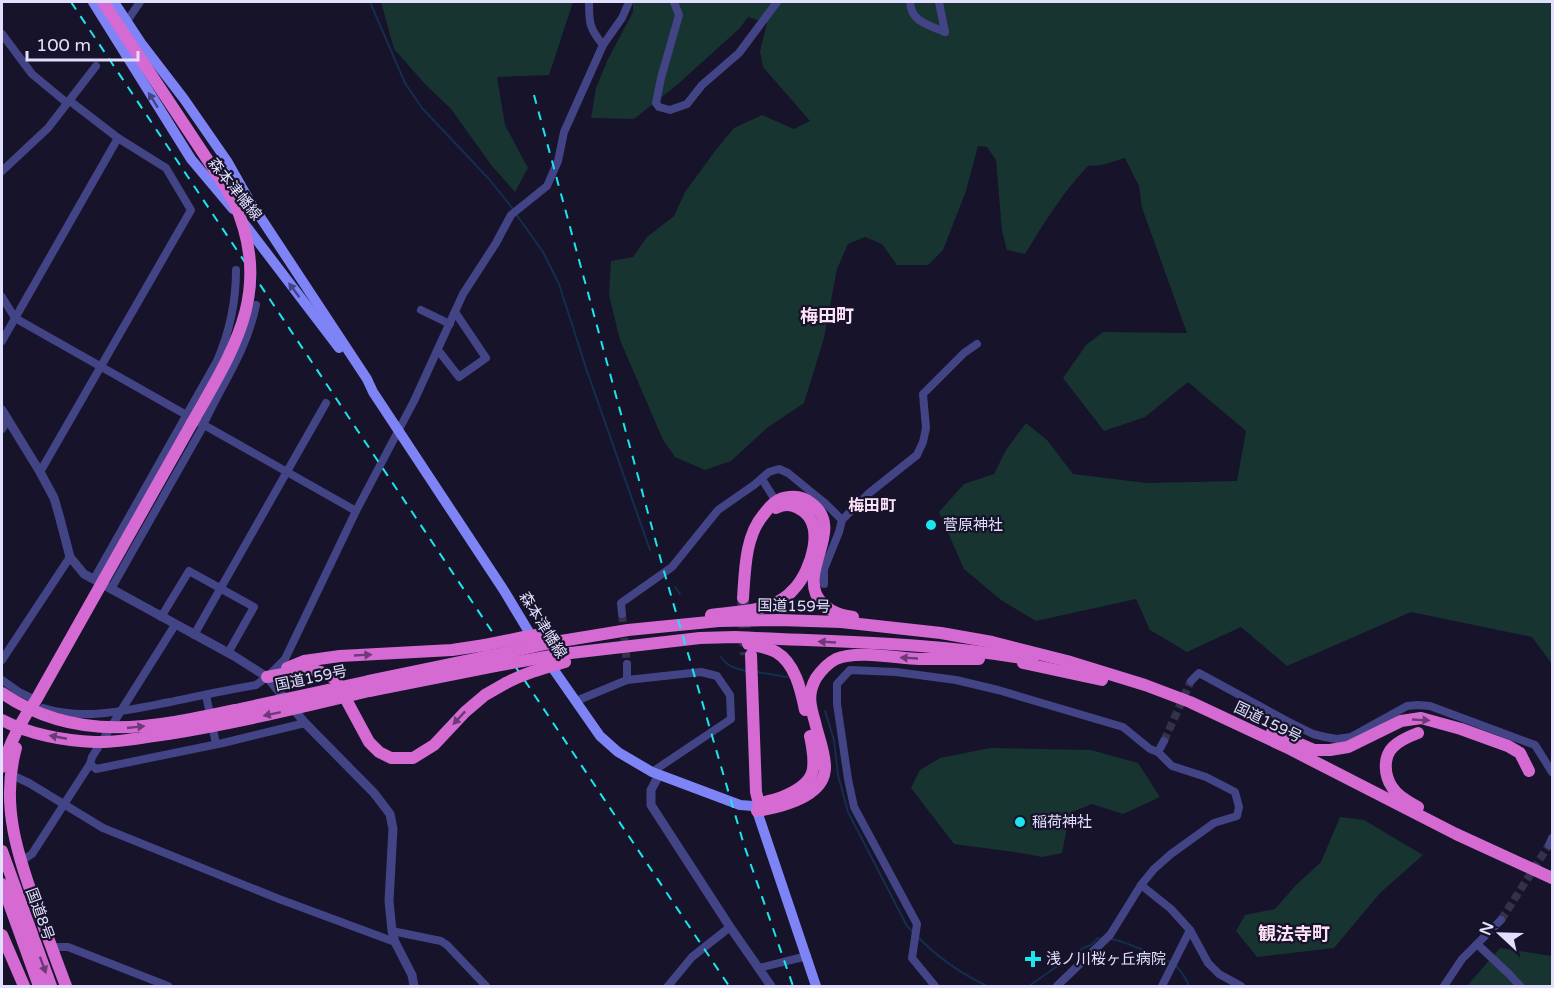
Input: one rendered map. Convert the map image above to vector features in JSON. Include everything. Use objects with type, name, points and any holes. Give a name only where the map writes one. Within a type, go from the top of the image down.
[{"type":"highway","points":[[66,987],[20,862],[9,814],[8,784],[12,759],[18,741],[102,584],[222,369],[242,328],[250,281],[246,237],[233,200],[103,2]]},
{"type":"highway","points":[[746,598],[754,543],[777,503],[785,497],[795,496],[813,504],[822,516],[825,532],[814,577],[815,591],[820,601],[831,610],[842,615],[871,621],[922,626],[1033,647],[1063,656],[1067,661]]},
{"type":"highway","points":[[628,630],[651,622],[759,608],[771,605],[788,595],[795,588],[809,562],[814,548],[815,534],[810,518],[802,510],[792,505],[777,503]]},
{"type":"highway","name":"国道159号","points":[[2,720],[14,726],[58,738],[96,742],[125,740],[207,728],[288,711],[369,686],[553,638],[576,638],[628,630],[719,621],[841,622],[941,633],[992,642],[1067,661],[1145,685],[1190,702],[1286,747],[1403,808],[1552,879]]},
{"type":"highway","points":[[735,637],[747,644],[775,651],[791,667],[803,702],[815,759],[814,770],[801,788],[757,807]]},
{"type":"highway","name":"国道159号","points":[[490,655],[563,658],[700,638],[735,637],[876,644],[988,653],[1043,661],[1133,686],[1221,721],[1286,751],[1423,823],[1552,879]]},
{"type":"highway","points":[[267,677],[304,660],[340,656],[452,650],[490,655]]},
{"type":"highway","points":[[749,655],[757,807]]},
{"type":"highway","points":[[757,807],[783,806],[800,799],[815,788],[824,776],[825,760],[810,704],[810,689],[826,666],[836,659],[866,655],[1003,660],[1075,673],[1127,687],[1133,686]]},
{"type":"highway","points":[[267,677],[310,669],[324,673],[334,679],[369,742],[379,752],[391,758],[413,758],[434,745],[465,712],[485,695],[506,683],[563,658]]},
{"type":"highway","name":"国道159号","points":[[2,693],[40,715],[62,722],[123,728],[164,724],[369,686]]},
{"type":"highway","points":[[1190,702],[1197,702],[1314,750],[1348,747],[1401,721],[1421,718],[1509,746],[1520,753],[1530,771]]},
{"type":"highway","points":[[2,767],[26,714],[39,704]]},
{"type":"highway","points":[[1418,733],[1391,748],[1385,762],[1392,789],[1410,803],[1462,832],[1546,871],[1552,879]]},
{"type":"highway","name":"国道8号","points":[[2,851],[51,987]]},
{"type":"highway","name":"国道8号","points":[[2,884],[39,987]]},
{"type":"highway","points":[[2,935],[24,987]]},
{"type":"main road","name":"森本津幡線","points":[[93,2],[191,159],[222,195],[369,385]]},
{"type":"main road","name":"森本津幡線","points":[[114,2],[227,161],[249,200],[503,589],[531,636],[600,736],[618,752],[655,774],[741,805],[757,807]]},
{"type":"main road","points":[[757,807],[816,987]]},
{"type":"street","points":[[127,21],[140,2]]},
{"type":"street","points":[[589,2],[589,23],[595,36],[603,45]]},
{"type":"street","points":[[2,680],[39,704],[63,713],[119,712],[256,684],[267,677],[285,659],[356,511],[414,401],[463,294],[515,212],[547,186],[558,161],[564,132],[603,45],[622,18],[629,2]]},
{"type":"street","points":[[674,2],[679,15],[656,103],[659,107],[670,110],[687,104],[702,85],[739,53],[777,2]]},
{"type":"street","points":[[910,2],[911,10],[917,18],[945,32],[939,2]]},
{"type":"street","points":[[2,34],[32,74],[117,138],[166,168],[191,210],[40,472]]},
{"type":"street","points":[[2,171],[48,128],[96,66]]},
{"type":"street","points":[[167,123],[184,99]]},
{"type":"street","points":[[2,341],[117,138]]},
{"type":"street","points":[[239,217],[249,200]]},
{"type":"street","points":[[102,584],[173,474],[227,337],[233,310],[236,270]]},
{"type":"street","points":[[2,297],[15,318],[356,511]]},
{"type":"street","points":[[102,584],[159,466],[238,358],[245,344],[256,305]]},
{"type":"street","points":[[233,310],[254,317]]},
{"type":"street","points":[[422,310],[450,324]]},
{"type":"street","points":[[438,350],[459,377],[486,358],[455,312]]},
{"type":"street","points":[[824,584],[824,569],[842,520],[868,494],[917,455],[926,428],[923,394],[964,353],[977,344]]},
{"type":"street","points":[[194,635],[326,403]]},
{"type":"street","points":[[2,410],[40,472],[57,507],[70,557],[84,574],[267,677],[305,723],[374,793],[390,814],[393,829],[389,901],[392,931],[395,942],[412,975],[414,987]]},
{"type":"street","points":[[2,429],[8,420]]},
{"type":"street","points":[[622,614],[621,603],[672,567],[718,510],[769,472],[779,469],[788,473],[842,520]]},
{"type":"street","points":[[762,479],[777,503]]},
{"type":"street","points":[[2,660],[70,557]]},
{"type":"street","points":[[161,617],[189,572],[254,607],[228,653]]},
{"type":"street","points":[[20,862],[32,854],[175,625]]},
{"type":"street","points":[[627,664],[627,680]]},
{"type":"street","points":[[935,987],[912,958],[917,924],[855,807],[848,779],[837,704],[837,684],[850,670],[896,672],[956,680],[1123,727],[1150,749],[1158,752],[1172,766],[1206,777],[1235,792],[1239,807],[1238,816],[1214,823],[1154,869],[1107,938],[1057,987]]},
{"type":"street","points":[[576,701],[627,680],[701,672],[717,676],[730,695],[731,719],[655,774],[651,790],[651,805],[771,987]]},
{"type":"street","points":[[1191,681],[1199,673],[1324,738],[1351,737],[1407,706],[1430,706],[1535,745],[1552,772]]},
{"type":"street","points":[[206,695],[216,744]]},
{"type":"street","points":[[90,764],[96,769],[305,723]]},
{"type":"street","points":[[1158,752],[1164,741]]},
{"type":"street","points":[[16,777],[103,828],[279,899],[395,942]]},
{"type":"street","points":[[1141,885],[1171,909],[1190,930],[1208,963],[1219,974],[1241,987]]},
{"type":"street","points":[[1444,987],[1462,959],[1501,920]]},
{"type":"street","points":[[668,987],[692,957],[730,927]]},
{"type":"street","points":[[1162,987],[1190,930]]},
{"type":"street","points":[[392,931],[441,941],[486,987]]},
{"type":"street","points":[[1478,944],[1520,987]]},
{"type":"street","points":[[52,947],[68,947],[168,987]]},
{"type":"street","points":[[759,968],[807,956]]},
{"type":"green space","points":[[381,2],[573,2],[549,75],[497,77],[505,125],[528,168],[515,192],[492,166],[451,109],[394,49]]},
{"type":"green space","points":[[633,2],[1552,2],[1552,664],[1532,637],[1411,612],[1287,666],[1241,627],[1187,652],[1150,630],[1136,599],[1036,621],[1001,600],[964,569],[939,512],[964,484],[994,474],[1006,450],[1026,423],[1047,440],[1073,474],[1147,483],[1237,481],[1246,431],[1188,382],[1145,417],[1104,431],[1063,378],[1086,345],[1103,332],[1187,333],[1142,208],[1139,186],[1125,158],[1102,165],[1088,166],[1062,197],[1025,254],[1007,250],[1002,231],[996,160],[987,147],[978,146],[966,191],[943,250],[928,265],[897,265],[882,244],[865,237],[848,244],[837,269],[824,338],[804,403],[767,428],[731,461],[705,470],[675,457],[663,440],[620,340],[609,295],[611,261],[633,257],[647,237],[674,216],[685,192],[734,128],[762,115],[794,129],[810,121],[763,67],[760,51],[767,23],[748,17],[740,28],[678,84],[634,119],[591,118],[596,88],[608,59],[633,12]]},
{"type":"green space","points":[[990,748],[1091,750],[1138,763],[1160,797],[1123,814],[1092,804],[1070,813],[1062,853],[1042,857],[954,844],[911,788],[920,770],[940,758]]},
{"type":"green space","points":[[1340,817],[1364,820],[1423,855],[1380,893],[1334,948],[1257,957],[1236,931],[1245,915],[1275,909],[1321,862]]},
{"type":"green space","points":[[1500,948],[1552,956],[1552,986],[1467,986]]},
{"type":"waterway","points":[[370,2],[405,83],[422,108],[489,179],[513,209]]},
{"type":"waterway","points":[[516,214],[543,252],[559,284],[650,550]]},
{"type":"waterway","points":[[675,587],[680,594]]},
{"type":"waterway","points":[[721,657],[733,667],[748,671]]},
{"type":"waterway","points":[[757,672],[787,677]]},
{"type":"waterway","points":[[825,711],[834,740],[838,775],[848,812],[907,926],[913,932]]},
{"type":"waterway","points":[[917,936],[950,964],[987,986]]},
{"type":"waterway","points":[[1029,986],[1098,938],[1101,939]]},
{"type":"waterway","points":[[1110,939],[1172,963],[1180,970],[1189,986]]},
{"type":"tunnel","points":[[743,598],[746,655]]},
{"type":"tunnel","points":[[622,614],[627,664]]},
{"type":"tunnel","points":[[1164,741],[1191,681]]},
{"type":"tunnel","points":[[1501,920],[1549,845]]},
{"type":"railway","points":[[71,2],[729,986]]},
{"type":"railway","points":[[534,95],[663,568],[744,845],[793,986]]},
{"type":"place","name":"菅原神社","points":[[931,525]]},
{"type":"place","name":"稲荷神社","points":[[1020,822]]},
{"type":"place","name":"浅ノ川桜ヶ丘病院","points":[[1033,959]]},
{"type":"district","name":"梅田町","points":[[827,316]]},
{"type":"district","name":"梅田町","points":[[872,505]]},
{"type":"district","name":"観法寺町","points":[[1294,934]]}]
